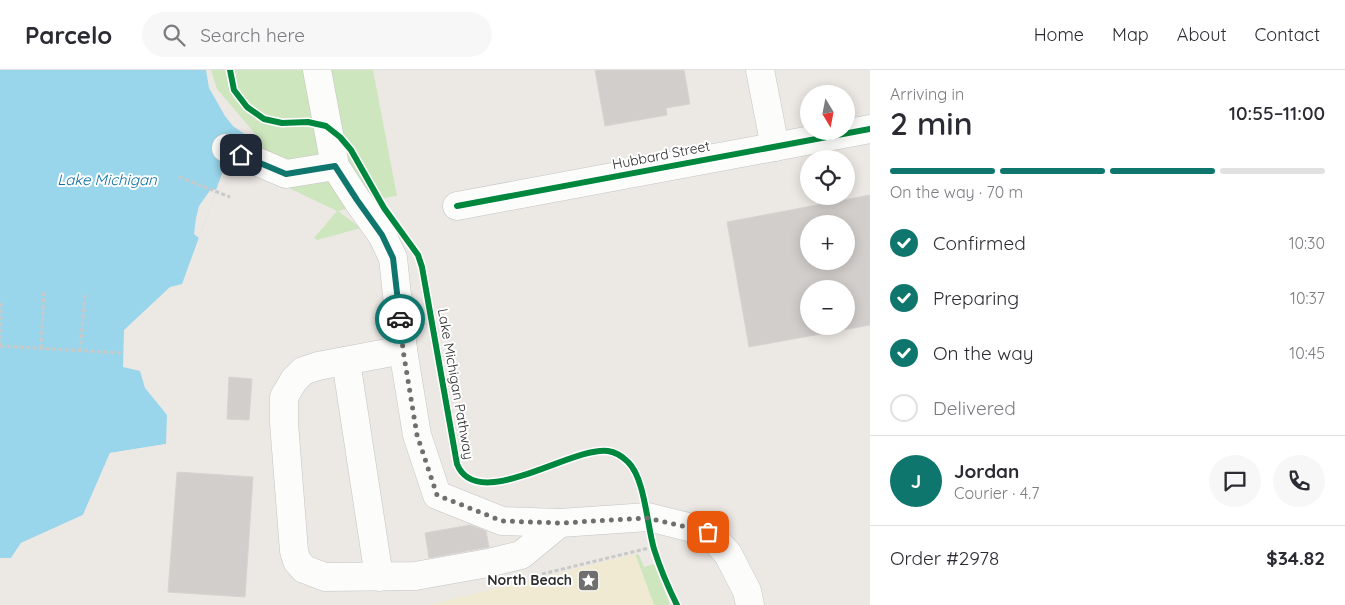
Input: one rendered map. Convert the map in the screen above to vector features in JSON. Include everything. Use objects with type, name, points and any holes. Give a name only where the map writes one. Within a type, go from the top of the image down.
[{"type":"street","points":[[316,70],[335,166],[382,235],[393,258],[403,350],[417,435],[437,495],[502,521],[560,523],[648,518],[708,532],[728,554],[748,591],[750,605]]},
{"type":"street","points":[[760,70],[775,146]]},
{"type":"street","name":"Hubbard Street","points":[[457,206],[870,129]]},
{"type":"street","points":[[226,148],[286,174],[335,166]]},
{"type":"street","points":[[403,350],[346,360],[303,371],[294,380],[284,397],[286,451],[294,550],[297,561],[304,569],[325,577],[415,576],[488,563],[521,555],[560,523]]},
{"type":"street","points":[[346,360],[379,577]]},
{"type":"path","points":[[178,177],[230,196]]},
{"type":"path","points":[[41,348],[44,290]]},
{"type":"path","points":[[80,351],[85,295]]},
{"type":"path","points":[[1,302],[0,346],[123,353]]},
{"type":"path","points":[[648,518],[656,555]]},
{"type":"green space","points":[[209,70],[373,70],[397,196],[338,211],[361,228],[317,240],[314,238],[337,211],[245,167],[255,138],[215,90]]},
{"type":"green space","points":[[635,554],[639,555],[644,567],[654,564],[670,605],[654,605]]},
{"type":"sand","name":"North Beach","points":[[635,554],[654,605],[429,605]]},
{"type":"water","name":"Lake Michigan","points":[[0,70],[209,70],[215,90],[255,138],[245,167],[225,166],[182,284],[170,287],[124,330],[123,367],[140,371],[145,388],[167,415],[166,444],[110,453],[83,515],[21,543],[11,558],[0,558]]},
{"type":"pier","points":[[206,70],[211,70],[217,89],[258,137],[257,143],[233,126],[225,116],[209,88]]},
{"type":"pier","points":[[225,166],[245,167],[245,169],[227,168],[218,192],[216,191],[199,238],[194,234],[199,206],[211,189],[216,190]]},
{"type":"pier","points":[[166,444],[167,446],[112,455],[85,517],[23,545],[12,561],[0,560],[0,558],[11,558],[21,543],[83,515],[110,453]]},
{"type":"building","points":[[595,70],[684,70],[690,104],[666,108],[667,115],[605,126]]},
{"type":"building","points":[[870,195],[870,325],[855,328],[855,280],[800,280],[800,335],[815,335],[749,347],[727,222],[817,205],[855,205],[855,198]]},
{"type":"building","points":[[229,377],[252,379],[249,420],[227,419]]},
{"type":"building","points":[[177,472],[253,477],[245,597],[168,592]]},
{"type":"building","points":[[470,525],[486,531],[489,547],[429,558],[425,533]]},
{"type":"cycle path","name":"Lake Michigan Pathway","points":[[230,70],[234,90],[247,107],[264,119],[282,123],[308,122],[326,126],[340,137],[351,150],[384,208],[418,255],[422,267],[457,464],[468,478],[484,482],[504,481],[592,452],[608,451],[624,458],[634,469],[642,490],[654,549],[677,605]]},
{"type":"cycle path","points":[[457,206],[870,129]]},
{"type":"way so far","points":[[400,319],[403,350],[417,435],[437,495],[502,521],[560,523],[648,518],[708,532]]},
{"type":"place","name":"North Beach","points":[[588,580]]},
{"type":"route","points":[[241,155],[286,174],[335,166],[382,235],[393,258],[400,319]]}]
